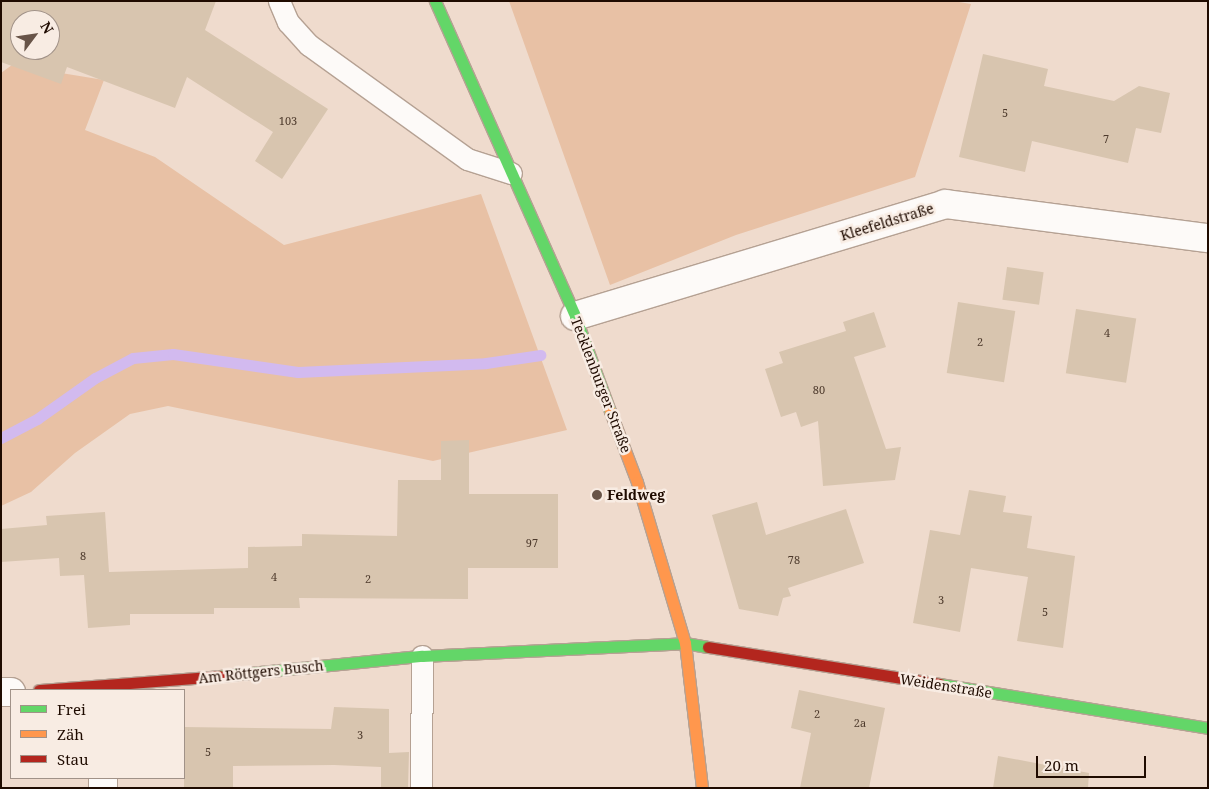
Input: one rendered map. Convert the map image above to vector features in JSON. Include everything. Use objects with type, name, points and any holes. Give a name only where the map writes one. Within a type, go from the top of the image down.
[{"type":"street","name":"Tecklenburger Straße","points":[[435,1],[575,316],[637,482],[685,643],[698,734],[702,788]]},
{"type":"street","name":"Kleefeldstraße","points":[[575,316],[945,204],[1208,238]]},
{"type":"street","name":"Am Röttgers Busch","points":[[102,689],[422,656],[685,643]]},
{"type":"street","name":"Weidenstraße","points":[[685,643],[1208,728]]},
{"type":"lane","points":[[279,1],[288,22],[309,45],[467,159],[511,173]]},
{"type":"lane","points":[[421,788],[422,656]]},
{"type":"shaded area","points":[[509,1],[953,1],[971,4],[915,177],[736,235],[610,285]]},
{"type":"shaded area","points":[[12,65],[104,80],[85,130],[155,157],[284,245],[481,194],[567,430],[433,461],[168,406],[130,414],[75,453],[31,492],[1,506],[1,73]]},
{"type":"building","points":[[1,1],[216,1],[205,30],[328,109],[282,179],[255,161],[273,132],[187,77],[175,108],[67,67],[61,84],[1,62]]},
{"type":"building","points":[[983,54],[1048,69],[1044,86],[1114,101],[1139,86],[1170,93],[1161,133],[1136,128],[1128,163],[1032,141],[1025,172],[959,157]]},
{"type":"building","points":[[1007,267],[1044,272],[1039,305],[1002,300]]},
{"type":"building","points":[[958,302],[1015,311],[1004,382],[947,373]]},
{"type":"building","points":[[1076,309],[1136,319],[1126,383],[1066,373]]},
{"type":"building","points":[[874,312],[886,347],[854,357],[886,449],[901,447],[895,480],[823,486],[818,421],[801,427],[796,412],[781,417],[765,369],[783,363],[779,352],[846,331],[843,322]]},
{"type":"building","points":[[469,440],[469,494],[558,494],[558,568],[468,568],[468,599],[299,598],[300,608],[214,608],[214,614],[130,614],[130,625],[88,628],[84,575],[60,576],[59,558],[1,562],[1,529],[47,525],[46,516],[105,512],[109,572],[248,568],[248,547],[302,546],[302,534],[397,536],[398,480],[441,480],[441,441]]},
{"type":"building","points":[[969,490],[1006,496],[1003,512],[1032,516],[1027,548],[1075,556],[1063,648],[1017,641],[1028,577],[971,568],[960,632],[913,623],[930,530],[960,535]]},
{"type":"building","points":[[757,502],[766,535],[846,509],[864,563],[788,588],[791,596],[783,598],[778,616],[739,609],[712,515]]},
{"type":"building","points":[[799,690],[885,708],[869,788],[800,788],[811,733],[791,728]]},
{"type":"building","points":[[334,707],[389,709],[389,753],[409,752],[408,788],[381,788],[381,767],[334,765],[233,766],[233,787],[184,788],[185,727],[331,729]]},
{"type":"building","points":[[998,756],[1089,773],[1088,788],[993,788]]},
{"type":"waterway","points":[[1,438],[37,419],[95,378],[133,358],[173,354],[298,372],[486,363],[540,355]]},
{"type":"traffic: fast","points":[[435,1],[575,316],[610,411]]},
{"type":"traffic: fast","points":[[220,676],[422,656],[685,643],[708,647]]},
{"type":"traffic: fast","points":[[940,684],[1208,728]]},
{"type":"traffic: slow","points":[[610,411],[637,482],[685,643],[702,788]]},
{"type":"traffic: jam","points":[[708,647],[940,684]]},
{"type":"traffic: jam","points":[[52,689],[220,676]]},
{"type":"place","name":"Feldweg","points":[[597,495]]}]
